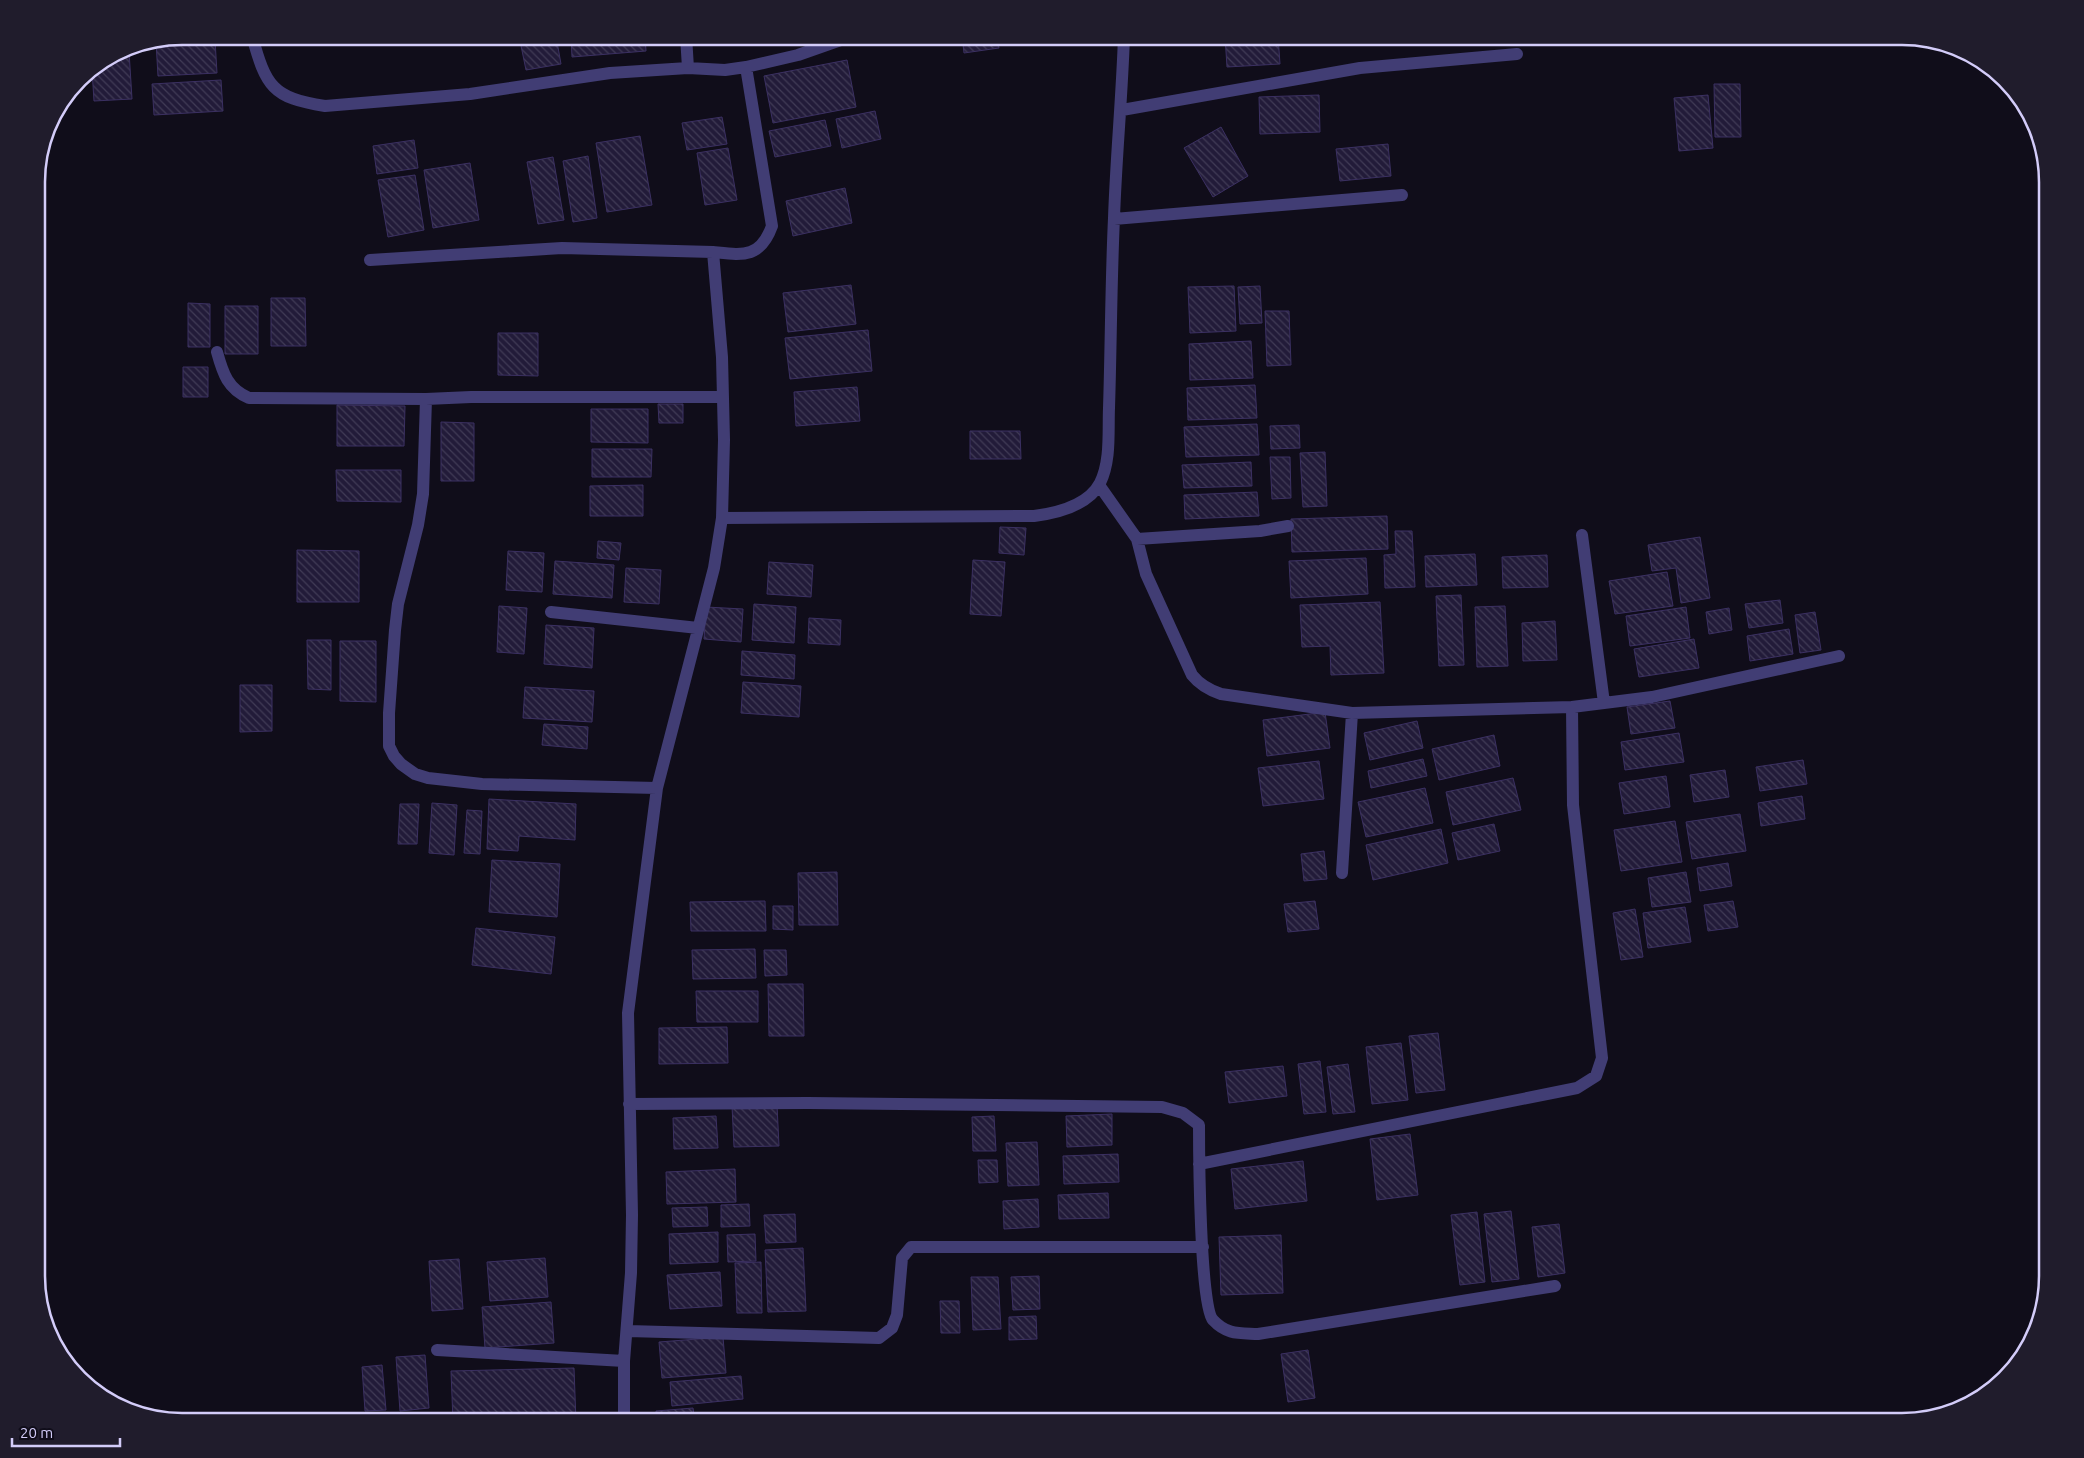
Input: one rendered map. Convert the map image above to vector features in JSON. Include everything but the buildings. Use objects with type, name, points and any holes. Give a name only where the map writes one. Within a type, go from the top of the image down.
[{"type":"street","points":[[254,45],[258,62],[273,88],[284,95],[302,102],[325,106],[470,94],[610,73],[688,68],[725,70],[746,68],[798,55],[826,45]]},
{"type":"street","points":[[687,45],[688,68]]},
{"type":"street","points":[[722,518],[1034,516],[1056,513],[1089,496],[1099,484],[1105,468],[1107,444],[1114,219],[1122,110],[1124,45]]},
{"type":"street","points":[[1122,110],[1360,68],[1517,54]]},
{"type":"street","points":[[370,260],[562,248],[713,252],[741,255],[755,250],[763,244],[772,226],[746,68]]},
{"type":"street","points":[[1114,219],[1402,195]]},
{"type":"street","points":[[624,1413],[624,1361],[628,1331],[632,1216],[628,1013],[657,788],[714,568],[722,518],[724,440],[722,357],[713,252]]},
{"type":"street","points":[[217,352],[222,368],[234,390],[249,398],[722,397]]},
{"type":"street","points":[[426,399],[423,494],[418,525],[398,604],[395,630],[389,713],[389,746],[394,756],[401,764],[415,774],[437,779],[482,784],[657,788]]},
{"type":"street","points":[[1099,484],[1137,539],[1146,574],[1192,675],[1199,684],[1221,694],[1352,713],[1572,707],[1652,697],[1839,656]]},
{"type":"street","points":[[1137,539],[1260,532],[1288,526]]},
{"type":"street","points":[[1582,535],[1604,703]]},
{"type":"street","points":[[551,612],[698,628]]},
{"type":"street","points":[[1198,1164],[1577,1088],[1596,1076],[1602,1058],[1574,805],[1572,707]]},
{"type":"street","points":[[1342,874],[1352,713]]},
{"type":"street","points":[[629,1104],[818,1103],[1162,1107],[1183,1113],[1199,1125],[1198,1164],[1204,1285],[1210,1318],[1226,1332],[1258,1334],[1555,1286]]},
{"type":"street","points":[[628,1331],[880,1338],[892,1328],[896,1315],[902,1258],[911,1247],[1203,1247]]},
{"type":"street","points":[[437,1350],[624,1361]]}]
